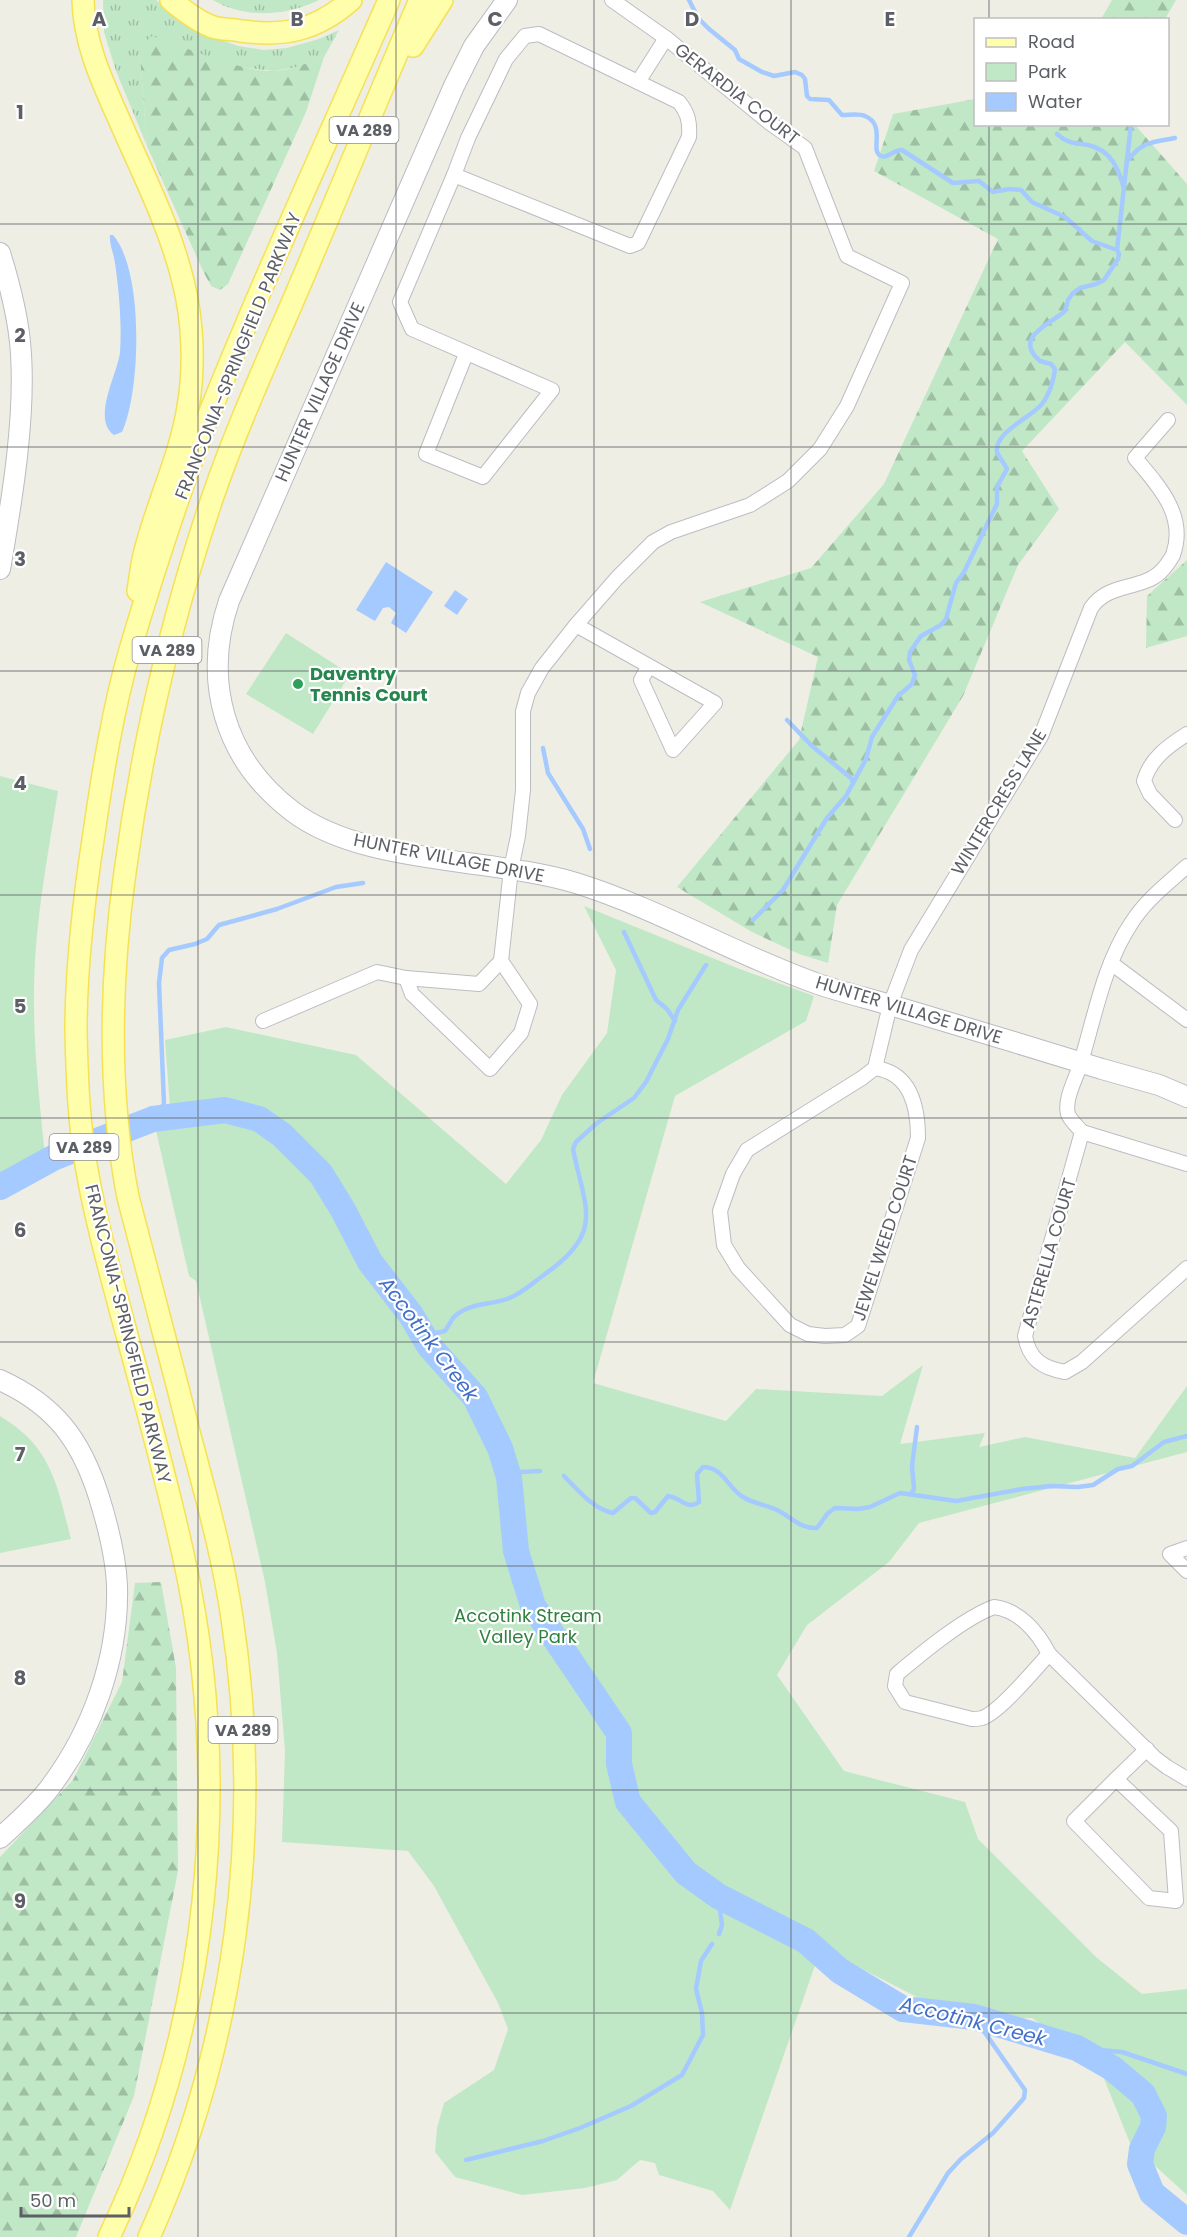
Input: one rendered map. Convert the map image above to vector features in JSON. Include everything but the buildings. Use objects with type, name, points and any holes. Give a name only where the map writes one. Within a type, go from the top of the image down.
[{"type":"main road","points":[[83,0],[86,30],[98,70],[177,257],[184,283],[190,332],[188,408],[144,555],[129,654]]},
{"type":"main road","points":[[171,0],[208,25],[266,34],[304,29],[328,17],[351,0]]},
{"type":"main road","points":[[186,0],[204,13],[239,30]]},
{"type":"main road","name":"FRANCONIA-SPRINGFIELD PARKWAY","points":[[110,2237],[146,2151],[170,2075],[187,2007],[202,1911],[208,1851],[210,1790],[207,1710],[194,1606],[177,1528],[100,1230],[84,1152],[77,1062],[79,968],[89,863],[105,762],[129,654],[173,515],[208,418],[389,0]]},
{"type":"main road","name":"FRANCONIA-SPRINGFIELD PARKWAY","points":[[148,2237],[176,2171],[194,2119],[223,2008],[241,1884],[245,1777],[239,1671],[226,1583],[135,1222],[120,1148],[112,1060],[113,990],[120,906],[135,801],[162,669],[181,597],[212,497],[249,401],[420,0]]},
{"type":"main road","points":[[310,260],[361,164],[412,47],[442,0]]},
{"type":"street","name":"HUNTER VILLAGE DRIVE","points":[[507,0],[474,46],[454,86],[229,601],[223,620],[217,658],[218,681],[221,704],[234,740],[245,760],[275,797],[293,812],[327,832],[350,840],[403,852],[511,869],[574,883],[621,899],[818,984],[1135,1077],[1187,1097]]},
{"type":"street","name":"GERARDIA COURT","points":[[576,625],[617,578],[653,542],[671,532],[750,505],[788,481],[805,465],[829,437],[847,406],[902,284],[847,256],[805,148],[770,123],[666,38],[612,0]]},
{"type":"street","points":[[454,176],[630,246],[638,243],[690,137],[690,125],[686,111],[679,102],[539,34],[525,36],[506,59],[468,138],[400,302],[412,329],[552,390],[483,477],[426,454],[466,354]]},
{"type":"street","points":[[638,82],[666,38]]},
{"type":"street","points":[[0,253],[16,314],[21,368],[20,414],[0,569]]},
{"type":"street","name":"WINTERCRESS LANE","points":[[890,1005],[911,950],[1041,736],[1091,608],[1107,592],[1145,581],[1161,573],[1179,546],[1181,526],[1176,505],[1135,458],[1168,420]]},
{"type":"street","points":[[263,1021],[377,972],[406,978],[479,984],[501,961],[511,869],[518,836],[523,790],[524,711],[528,693],[542,668],[576,625],[649,666],[715,704],[674,750],[641,680],[649,666]]},
{"type":"street","points":[[1174,820],[1150,794],[1144,781],[1148,768],[1170,745],[1187,734]]},
{"type":"street","points":[[1187,866],[1155,895],[1132,921],[1119,944],[1106,975],[1069,1098],[1068,1114],[1082,1132],[1187,1164]]},
{"type":"street","points":[[406,978],[412,994],[490,1069],[521,1033],[530,1004],[501,961]]},
{"type":"street","points":[[1111,963],[1187,1020]]},
{"type":"street","points":[[875,1068],[890,1005]]},
{"type":"street","name":"JEWEL WEED COURT","points":[[875,1068],[887,1070],[896,1075],[909,1092],[918,1111],[918,1138],[858,1326],[846,1335],[808,1334],[789,1325],[738,1268],[724,1245],[720,1211],[733,1174],[747,1150],[875,1068]]},
{"type":"street","name":"ASTERELLA COURT","points":[[1082,1132],[1025,1335],[1032,1356],[1040,1364],[1050,1369],[1065,1372],[1089,1355],[1187,1268]]},
{"type":"street","points":[[0,1380],[20,1389],[47,1408],[69,1433],[86,1461],[105,1515],[113,1552],[117,1604],[112,1647],[105,1676],[78,1743],[47,1790],[0,1838]]},
{"type":"street","points":[[1187,1548],[1170,1554],[1187,1571]]},
{"type":"street","points":[[1049,1654],[993,1711],[982,1718],[972,1719],[905,1702],[895,1686],[897,1674],[964,1623],[980,1612],[994,1607],[1006,1609],[1018,1616],[1043,1643],[1049,1654],[1147,1749],[1167,1767],[1187,1779]]},
{"type":"street","points":[[1116,1779],[1171,1831],[1176,1901],[1149,1898],[1074,1821],[1116,1779],[1147,1749]]},
{"type":"green space","points":[[103,0],[156,0],[197,31],[238,46],[264,50],[287,48],[319,39],[339,30],[324,57],[298,67],[273,71],[140,55],[147,146],[116,71],[104,32]]},
{"type":"green space","points":[[213,0],[319,0],[280,12],[252,13],[225,6]]},
{"type":"green space","points":[[1112,0],[1176,0],[1166,18],[1102,18]]},
{"type":"green space","points":[[152,36],[246,68],[261,70],[287,69],[324,57],[306,112],[228,284],[220,290],[211,286],[203,271],[147,146],[140,55],[145,42]]},
{"type":"green space","points":[[974,99],[974,126],[1136,126],[1187,184],[1187,405],[1125,342],[1022,451],[1059,509],[1018,565],[963,696],[837,905],[828,963],[799,954],[752,932],[677,887],[799,740],[818,657],[700,602],[811,568],[884,484],[998,239],[874,171],[893,114]]},
{"type":"green space","points":[[1187,560],[1187,636],[1146,648],[1147,596]]},
{"type":"green space","name":"Daventry Tennis Court","points":[[286,633],[350,674],[313,734],[246,694]]},
{"type":"green space","points":[[0,776],[58,791],[39,913],[34,987],[39,1099],[46,1165],[0,1178]]},
{"type":"green space","name":"Accotink Stream Valley Park","points":[[584,906],[737,968],[814,996],[806,1021],[675,1096],[593,1383],[726,1421],[756,1389],[882,1396],[923,1365],[900,1444],[985,1433],[979,1447],[1025,1437],[1135,1458],[1187,1386],[1187,1452],[919,1523],[889,1562],[807,1625],[777,1675],[844,1771],[965,1802],[978,1839],[1096,1957],[1142,1994],[1187,1989],[1187,2195],[1130,2143],[1098,2064],[1032,2018],[960,2019],[821,1948],[730,2210],[713,2191],[659,2175],[655,2163],[640,2160],[617,2180],[585,2188],[522,2195],[455,2177],[435,2152],[437,2128],[444,2103],[494,2070],[508,2029],[498,2003],[434,1886],[408,1851],[282,1842],[285,1751],[277,1653],[265,1582],[196,1281],[189,1276],[155,1126],[171,1121],[165,1040],[226,1027],[356,1055],[506,1184],[541,1140],[562,1095],[607,1033],[616,970]]},
{"type":"green space","points":[[0,1416],[17,1428],[42,1454],[56,1485],[71,1539],[0,1553]]},
{"type":"green space","points":[[161,1582],[176,1668],[178,1871],[134,2096],[76,2237],[0,2237],[0,1857],[73,1780],[122,1682],[135,1583]]},
{"type":"water","points":[[110,235],[113,235],[123,252],[130,275],[136,331],[136,361],[128,413],[122,432],[114,435],[108,428],[105,407],[120,352],[121,330],[118,285]]},
{"type":"water","points":[[386,562],[433,592],[406,633],[391,623],[396,613],[389,607],[383,608],[375,621],[356,610]]},
{"type":"water","points":[[455,590],[468,599],[457,615],[444,606]]},
{"type":"waterway","points":[[689,0],[698,18],[735,50],[739,59],[774,76],[795,72],[802,75],[805,79],[807,96],[810,99],[829,100],[842,115],[860,115],[872,120],[877,131],[877,149],[881,156],[902,150],[953,183],[979,181],[993,192],[1009,189],[1021,190],[1032,202],[1065,217],[1092,241],[1117,250]]},
{"type":"waterway","points":[[753,920],[783,890],[827,818],[846,796],[866,759],[872,737],[898,696],[912,684],[915,675],[909,660],[910,652],[921,636],[941,625],[946,619],[956,583],[964,572],[997,504],[997,487],[1007,469],[997,452],[1001,438],[1042,404],[1052,383],[1055,369],[1051,364],[1040,361],[1032,352],[1030,345],[1032,338],[1065,311],[1073,293],[1080,288],[1104,280],[1118,259],[1117,250],[1131,126]]},
{"type":"waterway","points":[[1057,134],[1068,141],[1096,147],[1102,151],[1116,167],[1124,188]]},
{"type":"waterway","points":[[1128,160],[1144,146],[1175,138]]},
{"type":"waterway","points":[[787,720],[812,746],[851,778],[853,783]]},
{"type":"waterway","points":[[543,748],[548,773],[583,829],[590,849]]},
{"type":"waterway","points":[[153,1119],[164,1104],[159,983],[162,958],[169,950],[207,939],[219,925],[277,909],[336,887],[363,883]]},
{"type":"waterway","points":[[624,932],[656,1000],[667,1009],[675,1021]]},
{"type":"waterway","points":[[420,1331],[436,1333],[445,1331],[461,1312],[473,1306],[517,1295],[564,1259],[576,1245],[583,1232],[586,1218],[573,1149],[576,1142],[597,1123],[634,1098],[646,1082],[668,1039],[678,1010],[706,965]]},
{"type":"waterway","name":"Accotink Creek","points":[[0,1187],[53,1158],[153,1119],[225,1110],[259,1119],[282,1135],[321,1174],[370,1262],[411,1315],[430,1347],[475,1397],[500,1448],[509,1477],[516,1551],[533,1606],[619,1733],[619,1764],[628,1802],[686,1873],[718,1896],[806,1941],[840,1971],[903,2009],[974,2017],[1077,2048],[1112,2068],[1143,2094],[1154,2116],[1153,2127],[1142,2149],[1140,2164],[1152,2193],[1187,2222]]},
{"type":"waterway","points":[[911,1494],[914,1489],[912,1466],[917,1427]]},
{"type":"waterway","points":[[564,1476],[586,1498],[606,1511],[613,1513],[631,1498],[635,1498],[651,1513],[655,1512],[668,1496],[691,1505],[699,1502],[697,1474],[703,1467],[710,1468],[716,1470],[743,1497],[775,1509],[801,1525],[817,1528],[828,1513],[835,1508],[870,1507],[900,1493],[956,1501],[1022,1489],[1093,1485],[1118,1469],[1132,1466],[1164,1442],[1187,1436]]},
{"type":"waterway","points":[[506,1467],[520,1472],[540,1471]]},
{"type":"waterway","points":[[718,1896],[722,1925],[719,1934]]},
{"type":"waterway","points":[[466,2160],[543,2141],[580,2128],[631,2106],[682,2075],[703,2035],[702,2013],[696,1989],[701,1961],[712,1944]]},
{"type":"waterway","points":[[909,2237],[948,2173],[961,2159],[993,2133],[1024,2098],[1025,2090],[974,2017]]},
{"type":"waterway","points":[[1077,2048],[1122,2052],[1187,2074]]},
{"type":"place","name":"Daventry Tennis Court","points":[[298,684]]}]
